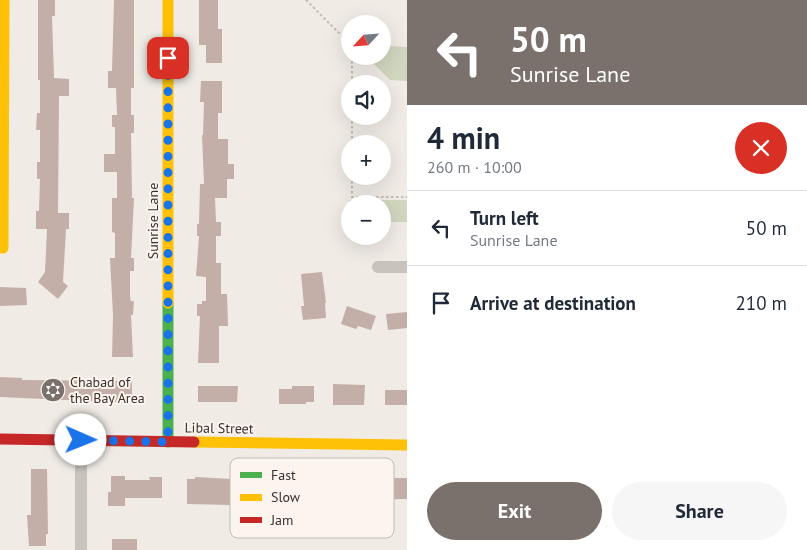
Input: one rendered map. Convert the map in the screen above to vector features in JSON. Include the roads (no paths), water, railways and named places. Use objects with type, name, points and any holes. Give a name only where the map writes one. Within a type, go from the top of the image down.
[{"type":"street","points":[[2,248],[4,0]]},
{"type":"street","name":"Sunrise Lane","points":[[168,0],[168,442]]},
{"type":"street","points":[[378,267],[407,267]]},
{"type":"street","name":"Libal Street","points":[[0,439],[407,445]]},
{"type":"street","points":[[81,440],[81,550]]},
{"type":"place","name":"Chabad of the Bay Area","points":[[53,390]]}]
